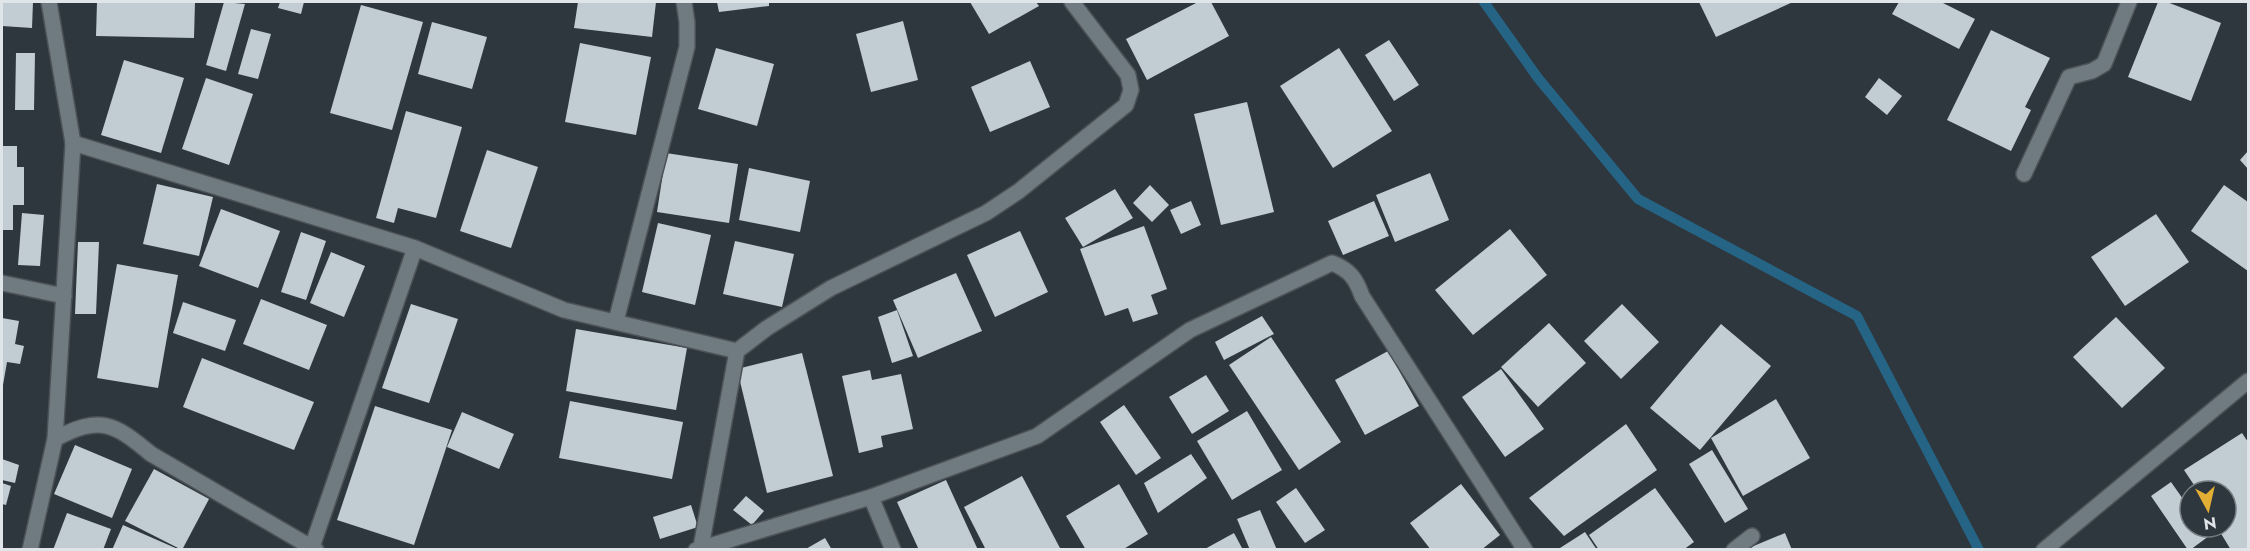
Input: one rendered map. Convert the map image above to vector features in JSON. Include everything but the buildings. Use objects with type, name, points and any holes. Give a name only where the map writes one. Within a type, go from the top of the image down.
[{"type":"street","points":[[30,549],[55,439],[73,143],[50,2]]},
{"type":"street","points":[[616,321],[687,47],[684,2]]},
{"type":"street","points":[[1072,2],[1128,75],[1131,90],[1126,105],[1018,191],[986,213],[831,288],[784,317],[737,351],[698,548],[871,496],[1038,436],[1190,330],[1332,264],[1345,268],[1356,279],[1362,296],[1526,549]]},
{"type":"street","points":[[2024,174],[2069,77],[2092,71],[2104,64],[2129,2]]},
{"type":"street","points":[[73,143],[415,248],[564,310],[737,351]]},
{"type":"street","points":[[55,439],[77,427],[105,424],[128,435],[151,454],[314,548],[415,248]]},
{"type":"street","points":[[2,283],[64,296]]},
{"type":"street","points":[[2044,549],[2248,381]]},
{"type":"street","points":[[871,496],[893,549]]},
{"type":"street","points":[[1734,549],[1752,536]]},
{"type":"waterway","points":[[1484,2],[1538,78],[1638,199],[1857,316],[1979,550]]}]
